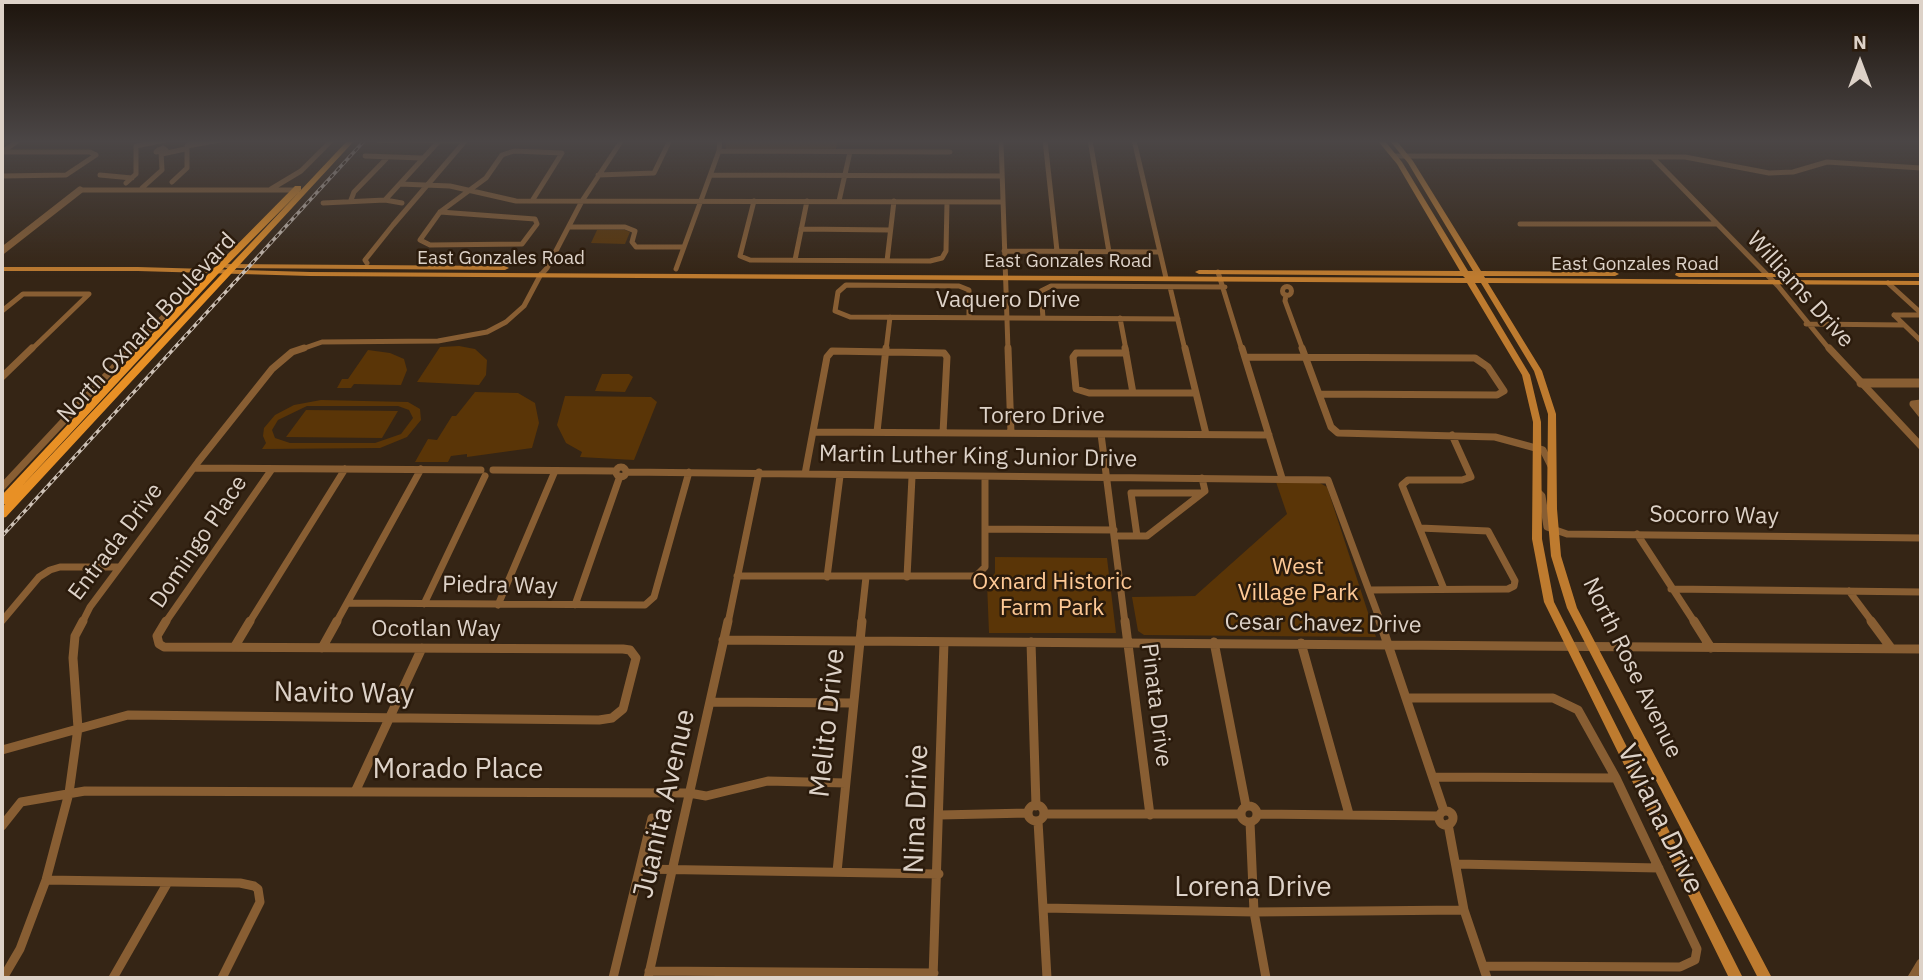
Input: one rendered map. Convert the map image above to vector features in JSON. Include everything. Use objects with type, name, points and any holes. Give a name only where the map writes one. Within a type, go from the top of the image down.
[{"type":"main road","name":"North Oxnard Boulevard","points":[[2,514],[144,355],[303,186]]},
{"type":"main road","name":"North Oxnard Boulevard","points":[[296,194],[306,186]]},
{"type":"main road","name":"North Rose Avenue","points":[[1412,186],[1526,375],[1534,399],[1537,539],[1549,602],[1569,648],[1736,978]]},
{"type":"main road","name":"North Rose Avenue","points":[[1425,186],[1530,355],[1549,398],[1553,430],[1553,531],[1562,578],[1592,648],[1765,978]]},
{"type":"main road","name":"East Gonzales Road","points":[[224,269],[365,265],[631,275],[747,270],[1004,274]]},
{"type":"main road","points":[[320,274],[365,265]]},
{"type":"main road","points":[[2,267],[224,269]]},
{"type":"main road","name":"East Gonzales Road","points":[[224,269],[320,274],[544,271],[1166,275],[1223,282],[1306,276],[1921,275]]},
{"type":"main road","name":"East Gonzales Road","points":[[1223,282],[1360,272],[1467,277]]},
{"type":"main road","points":[[1619,282],[1625,277],[1673,275]]},
{"type":"main road","name":"East Gonzales Road","points":[[1482,277],[1619,282],[1921,283]]},
{"type":"main road","name":"North Oxnard Boulevard","points":[[2,501],[144,355]]},
{"type":"street","points":[[271,189],[277,186]]},
{"type":"street","points":[[351,200],[360,186]]},
{"type":"street","points":[[385,200],[398,186]]},
{"type":"street","points":[[365,265],[365,260],[427,186]]},
{"type":"street","points":[[434,186],[468,190],[503,199],[532,201],[1002,202]]},
{"type":"street","points":[[440,212],[537,220],[528,239],[519,246],[421,243],[420,238],[440,212],[449,202],[474,186]]},
{"type":"street","points":[[532,201],[542,186]]},
{"type":"street","name":"Entrada Drive","points":[[3,978],[20,949],[46,880],[69,793],[78,728],[72,646],[81,622],[119,567],[277,363],[301,348],[336,341],[451,340],[487,332],[506,322],[524,306],[591,186]]},
{"type":"street","points":[[674,272],[707,186]]},
{"type":"street","points":[[839,201],[843,186]]},
{"type":"street","points":[[1002,186],[1011,433]]},
{"type":"street","points":[[1050,186],[1057,251]]},
{"type":"street","points":[[1098,186],[1109,252]]},
{"type":"street","points":[[1145,186],[1166,275]]},
{"type":"street","name":"Williams Drive","points":[[1680,186],[1773,282],[1805,324],[1921,446]]},
{"type":"street","points":[[2,251],[80,190],[271,189],[296,194]]},
{"type":"street","points":[[323,203],[351,200],[402,203]]},
{"type":"street","points":[[754,201],[738,253],[743,258],[887,261],[942,258],[945,254],[947,202]]},
{"type":"street","points":[[795,260],[807,201]]},
{"type":"street","points":[[887,261],[894,201]]},
{"type":"street","points":[[365,265],[397,223]]},
{"type":"street","points":[[1520,224],[1717,224]]},
{"type":"street","points":[[569,227],[625,228],[635,231],[632,242],[636,247],[684,247]]},
{"type":"street","points":[[801,229],[890,230]]},
{"type":"street","points":[[378,251],[385,235]]},
{"type":"street","points":[[1004,251],[1160,252]]},
{"type":"street","points":[[1044,318],[1041,291],[1046,287],[1170,287],[1223,282],[1282,478]]},
{"type":"street","points":[[1888,283],[1921,314]]},
{"type":"street","name":"Vaquero Drive","points":[[969,317],[969,289],[959,286],[846,285],[838,292],[835,311],[838,314],[890,317],[1178,319]]},
{"type":"street","points":[[1170,287],[1206,435]]},
{"type":"street","points":[[2,311],[23,294],[89,294],[2,377]]},
{"type":"street","points":[[1286,295],[1285,301],[1331,427],[1338,433],[1495,437],[1545,451],[1553,468]]},
{"type":"street","points":[[2,488],[133,346],[172,309],[174,301]]},
{"type":"street","points":[[1921,314],[1894,315],[1921,341]]},
{"type":"street","points":[[877,432],[890,317]]},
{"type":"street","points":[[1120,318],[1133,393]]},
{"type":"street","points":[[1805,324],[1904,325]]},
{"type":"street","points":[[805,474],[827,357],[832,351],[944,353],[947,358],[943,433]]},
{"type":"street","points":[[1126,353],[1076,353],[1073,357],[1076,389],[1089,393],[1195,393]]},
{"type":"street","points":[[1246,357],[1480,359],[1504,391],[1494,395],[1319,394]]},
{"type":"street","points":[[1861,383],[1921,383]]},
{"type":"street","points":[[1918,403],[1921,414]]},
{"type":"street","name":"Torero Drive","points":[[815,432],[1269,435]]},
{"type":"street","name":"Pinata Drive","points":[[1101,434],[1150,815]]},
{"type":"street","points":[[1444,589],[1402,485],[1404,482],[1471,477],[1471,470],[1452,435]]},
{"type":"street","points":[[194,468],[483,473],[424,604]]},
{"type":"street","name":"Domingo Place","points":[[235,646],[164,647],[159,644],[157,636],[272,469]]},
{"type":"street","points":[[235,646],[345,469]]},
{"type":"street","points":[[322,648],[421,470]]},
{"type":"street","name":"Martin Luther King Junior Drive","points":[[483,473],[493,470],[759,472],[840,476],[1328,480],[1332,484],[1370,590]]},
{"type":"street","points":[[498,605],[555,471]]},
{"type":"street","name":"Piedra Way","points":[[348,603],[642,606],[654,597],[689,472]]},
{"type":"street","name":"Juanita Avenue","points":[[648,975],[712,702],[759,472]]},
{"type":"street","points":[[575,606],[621,473]]},
{"type":"street","points":[[827,577],[840,476]]},
{"type":"street","points":[[907,577],[912,477]]},
{"type":"street","points":[[737,576],[972,578],[983,572],[985,477]]},
{"type":"street","points":[[985,529],[1147,536],[1205,491],[1202,478]]},
{"type":"street","points":[[1537,491],[1542,496],[1545,524],[1553,531]]},
{"type":"street","points":[[1137,536],[1131,493],[1202,493]]},
{"type":"street","points":[[1420,528],[1488,531],[1515,581],[1514,586],[1508,589],[1370,590],[1435,778],[1441,814]]},
{"type":"street","name":"Socorro Way","points":[[1553,531],[1921,538]]},
{"type":"street","points":[[1637,534],[1711,648]]},
{"type":"street","points":[[2,621],[39,577],[50,570],[60,567],[119,567]]},
{"type":"street","name":"Melito Drive","points":[[836,872],[866,577]]},
{"type":"street","points":[[1671,589],[1921,592]]},
{"type":"street","points":[[1849,591],[1891,648]]},
{"type":"street","name":"Cesar Chavez Drive","points":[[723,640],[1921,649]]},
{"type":"street","name":"Nina Drive","points":[[933,975],[939,874],[944,642]]},
{"type":"street","points":[[1031,642],[1037,806],[1042,817],[1042,908],[1047,978]]},
{"type":"street","points":[[1214,642],[1243,810]]},
{"type":"street","points":[[1301,643],[1349,814]]},
{"type":"street","name":"Ocotlan Way","points":[[235,646],[622,649],[635,654],[636,662],[623,709],[612,718]]},
{"type":"street","points":[[355,792],[422,648]]},
{"type":"street","name":"Viviana Drive","points":[[1408,698],[1553,698],[1570,704],[1584,719],[1616,778],[1695,942],[1695,960],[1680,967],[1483,966]]},
{"type":"street","points":[[712,702],[853,703]]},
{"type":"street","name":"Navito Way","points":[[2,750],[128,715],[612,718]]},
{"type":"street","points":[[1435,778],[1616,778]]},
{"type":"street","name":"Morado Place","points":[[2,824],[22,802],[69,793],[715,795],[751,783],[768,781],[845,783]]},
{"type":"street","points":[[1028,813],[1030,808],[1037,806]]},
{"type":"street","points":[[1028,813],[1031,819],[1243,810],[1254,818],[1349,814],[1441,814],[1453,818],[1448,824],[1464,910],[1488,978]]},
{"type":"street","points":[[940,815],[1028,813]]},
{"type":"street","points":[[613,978],[652,818]]},
{"type":"street","points":[[1254,818],[1254,912],[1266,978]]},
{"type":"street","points":[[1456,864],[1659,868]]},
{"type":"street","points":[[640,869],[939,874]]},
{"type":"street","points":[[46,880],[240,883],[258,889],[260,902],[222,978]]},
{"type":"street","points":[[113,978],[168,882]]},
{"type":"street","name":"Lorena Drive","points":[[1042,908],[1254,912],[1464,910]]},
{"type":"street","points":[[1912,978],[1921,963]]},
{"type":"street","points":[[648,975],[933,975]]},
{"type":"green space","points":[[597,230],[630,232],[625,244],[591,243]]},
{"type":"green space","points":[[440,347],[475,349],[487,360],[486,375],[479,385],[417,382]]},
{"type":"green space","points":[[368,350],[390,353],[404,359],[407,370],[401,385],[354,384],[351,388],[337,388],[342,379],[348,379]]},
{"type":"green space","points":[[602,374],[629,374],[633,377],[625,392],[595,391]]},
{"type":"green space","points":[[475,392],[518,393],[535,403],[539,423],[532,448],[467,457],[467,454],[451,456],[448,462],[415,462],[428,439],[437,440],[452,416],[456,416]]},
{"type":"green space","points":[[565,396],[651,397],[657,402],[634,460],[580,457],[582,452],[566,443],[557,425]]},
{"type":"green space","points":[[321,400],[408,402],[420,409],[421,420],[407,437],[380,448],[262,449],[266,443],[264,428],[275,415],[294,405]],"holes":[[[307,406],[398,406],[409,410],[413,418],[401,434],[375,443],[290,443],[275,438],[272,430],[278,420]]]},
{"type":"green space","points":[[306,410],[398,411],[382,438],[286,437]]},
{"type":"green space","name":"West Village Park","points":[[1276,482],[1318,482],[1327,487],[1376,637],[1144,635],[1138,631],[1132,597],[1195,596],[1287,514]]},
{"type":"green space","name":"Oxnard Historic Farm Park","points":[[995,557],[1107,558],[1116,633],[989,633],[987,583],[995,573]]},
{"type":"railway","points":[[2,536],[323,186]]}]
